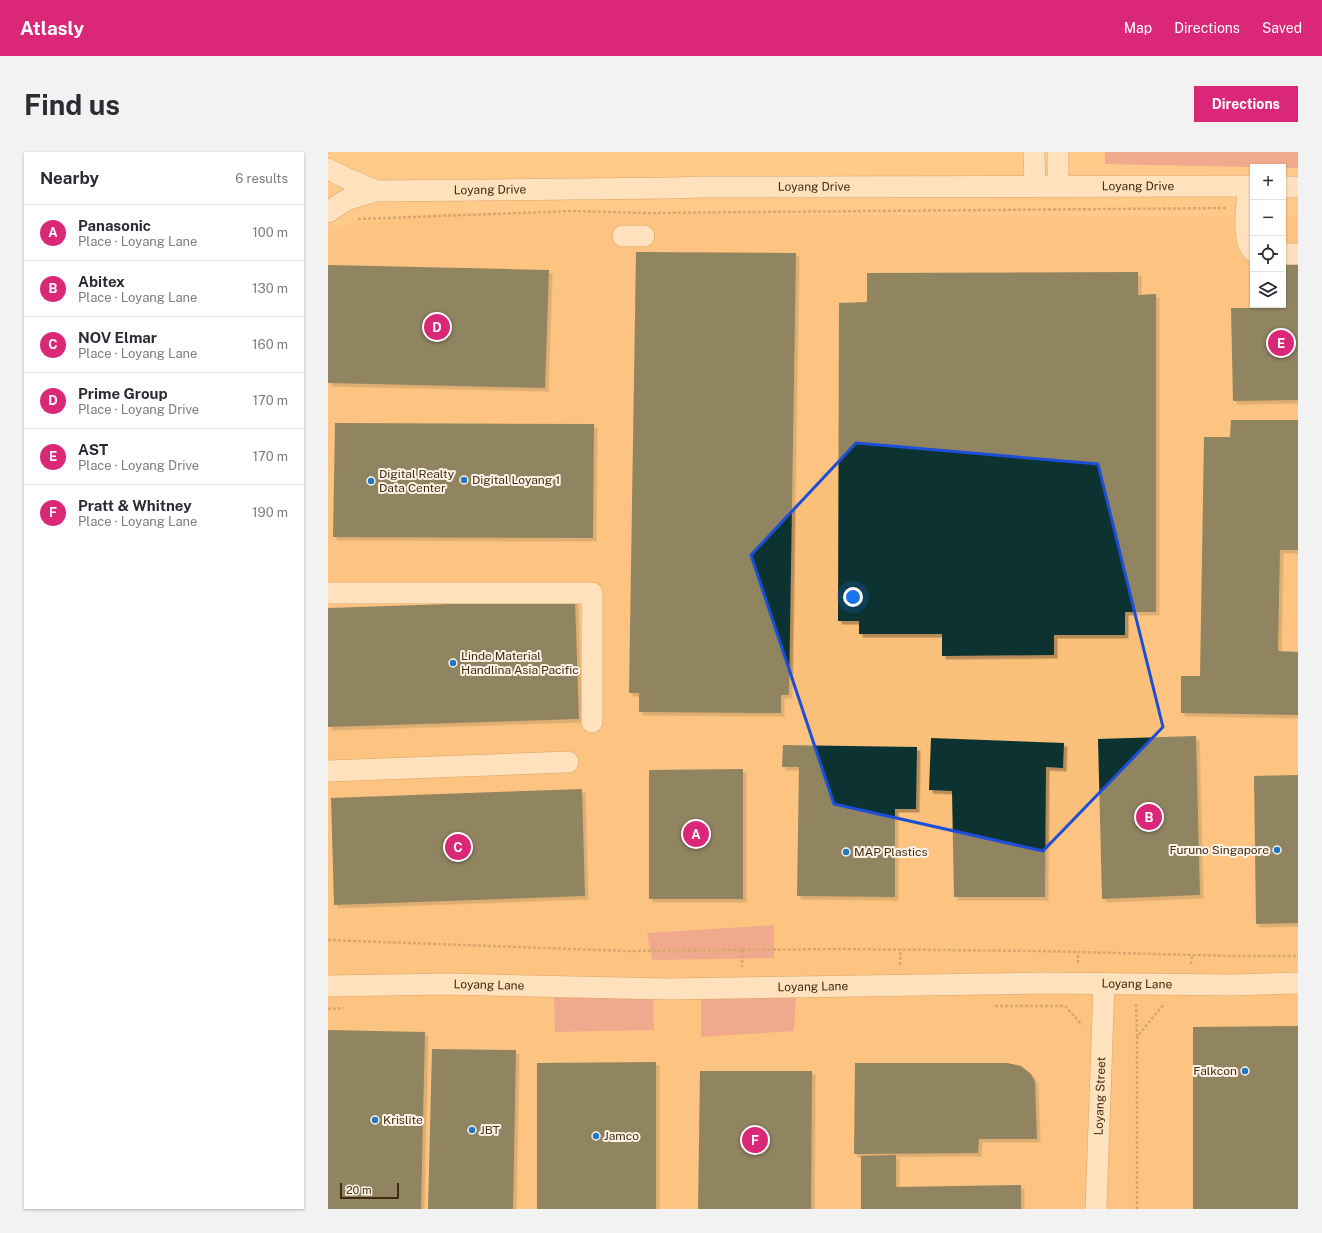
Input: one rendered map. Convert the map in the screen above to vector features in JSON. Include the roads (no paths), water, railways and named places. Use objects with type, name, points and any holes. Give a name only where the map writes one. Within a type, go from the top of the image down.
[{"type":"street","points":[[1034,152],[1035,186]]},
{"type":"street","points":[[1058,152],[1058,186]]},
{"type":"street","name":"Loyang Drive","points":[[328,169],[338,179],[376,191]]},
{"type":"street","name":"Loyang Drive","points":[[328,212],[337,200],[376,191],[704,187],[1250,186]]},
{"type":"street","points":[[1286,186],[1298,187]]},
{"type":"street","points":[[1250,190],[1246,208],[1248,242],[1250,248]]},
{"type":"street","points":[[623,236],[644,236]]},
{"type":"street","points":[[1286,254],[1298,254]]},
{"type":"street","points":[[328,593],[592,593],[592,722]]},
{"type":"street","points":[[328,771],[568,762]]},
{"type":"street","name":"Loyang Lane","points":[[328,986],[446,984],[668,989],[1104,983],[1233,985],[1298,983]]},
{"type":"street","name":"Loyang Street","points":[[1096,1209],[1104,983]]},
{"type":"place","name":"Prime Group","points":[[437,327]]},
{"type":"place","name":"AST","points":[[1281,343]]},
{"type":"place","name":"Digital Loyang 1","points":[[464,480]]},
{"type":"place","name":"Digital Realty Data Center","points":[[371,481]]},
{"type":"place","name":"Linde Material Handlina Asia Pacific","points":[[453,663]]},
{"type":"place","name":"Abitex","points":[[1149,817]]},
{"type":"place","name":"Panasonic","points":[[696,834]]},
{"type":"place","name":"NOV Elmar","points":[[458,847]]},
{"type":"place","name":"Furuno Singapore","points":[[1277,850]]},
{"type":"place","name":"MAP Plastics","points":[[846,852]]},
{"type":"place","name":"Falkcon","points":[[1245,1071]]},
{"type":"place","name":"Krislite","points":[[375,1120]]},
{"type":"place","name":"JBT","points":[[472,1130]]},
{"type":"place","name":"Jamco","points":[[596,1136]]},
{"type":"place","name":"Pratt & Whitney","points":[[755,1140]]}]
